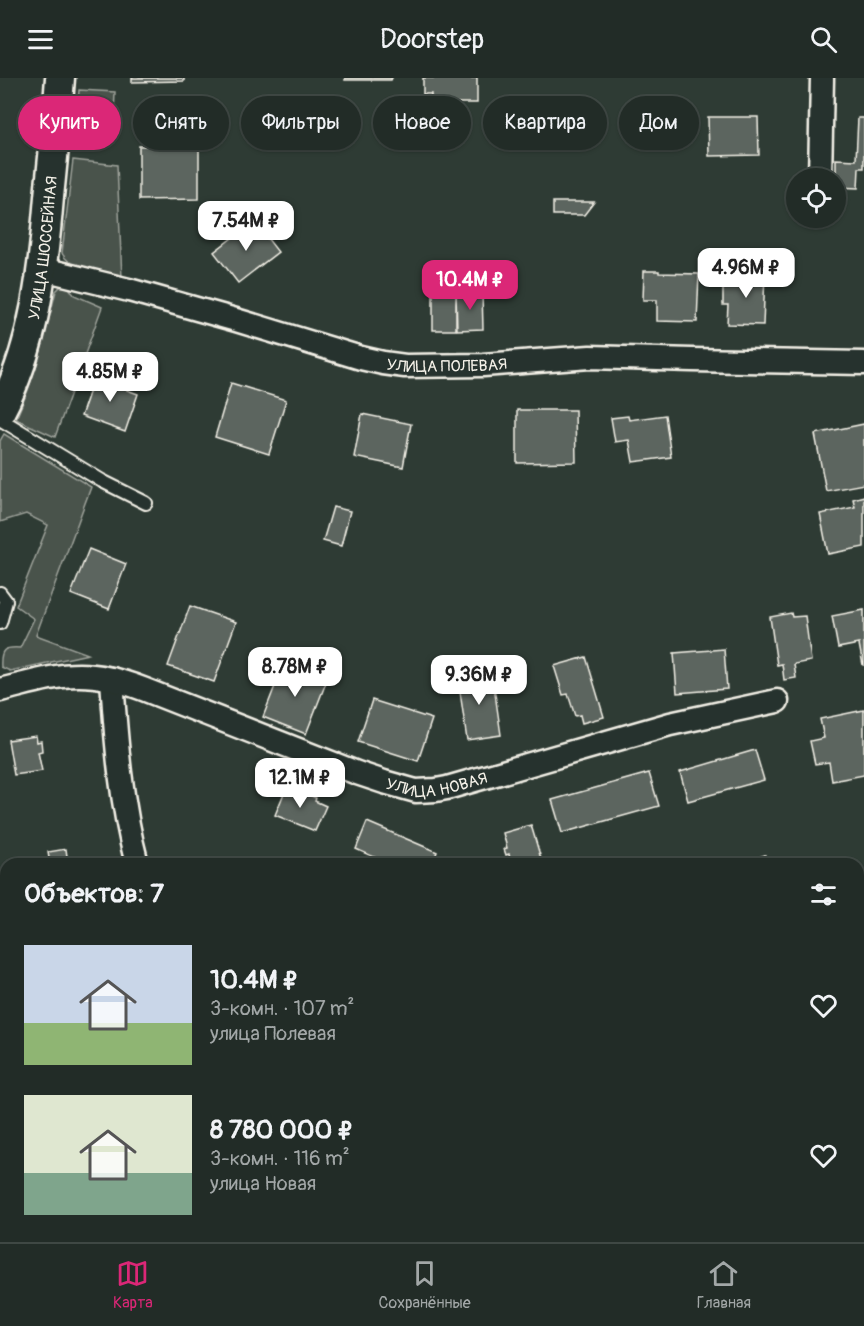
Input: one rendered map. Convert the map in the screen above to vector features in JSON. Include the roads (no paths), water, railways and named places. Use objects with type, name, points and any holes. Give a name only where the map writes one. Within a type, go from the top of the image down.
[{"type":"street","name":"УЛИЦА ШОССЕЙНАЯ","points":[[0,412],[27,341],[43,269],[60,78]]},
{"type":"street","points":[[820,168],[822,78]]},
{"type":"street","name":"УЛИЦА ПОЛЕВАЯ","points":[[43,269],[129,290],[361,358],[405,366],[483,365],[590,357],[864,363]]},
{"type":"street","name":"УЛИЦА НОВАЯ","points":[[0,690],[78,675],[112,679],[357,773],[408,789],[426,791],[447,788],[670,724],[777,701]]},
{"type":"street","points":[[112,679],[117,753],[136,858]]},
{"type":"lane","points":[[0,419],[102,482],[146,502]]},
{"type":"lane","points":[[0,594],[6,601],[0,623]]}]
